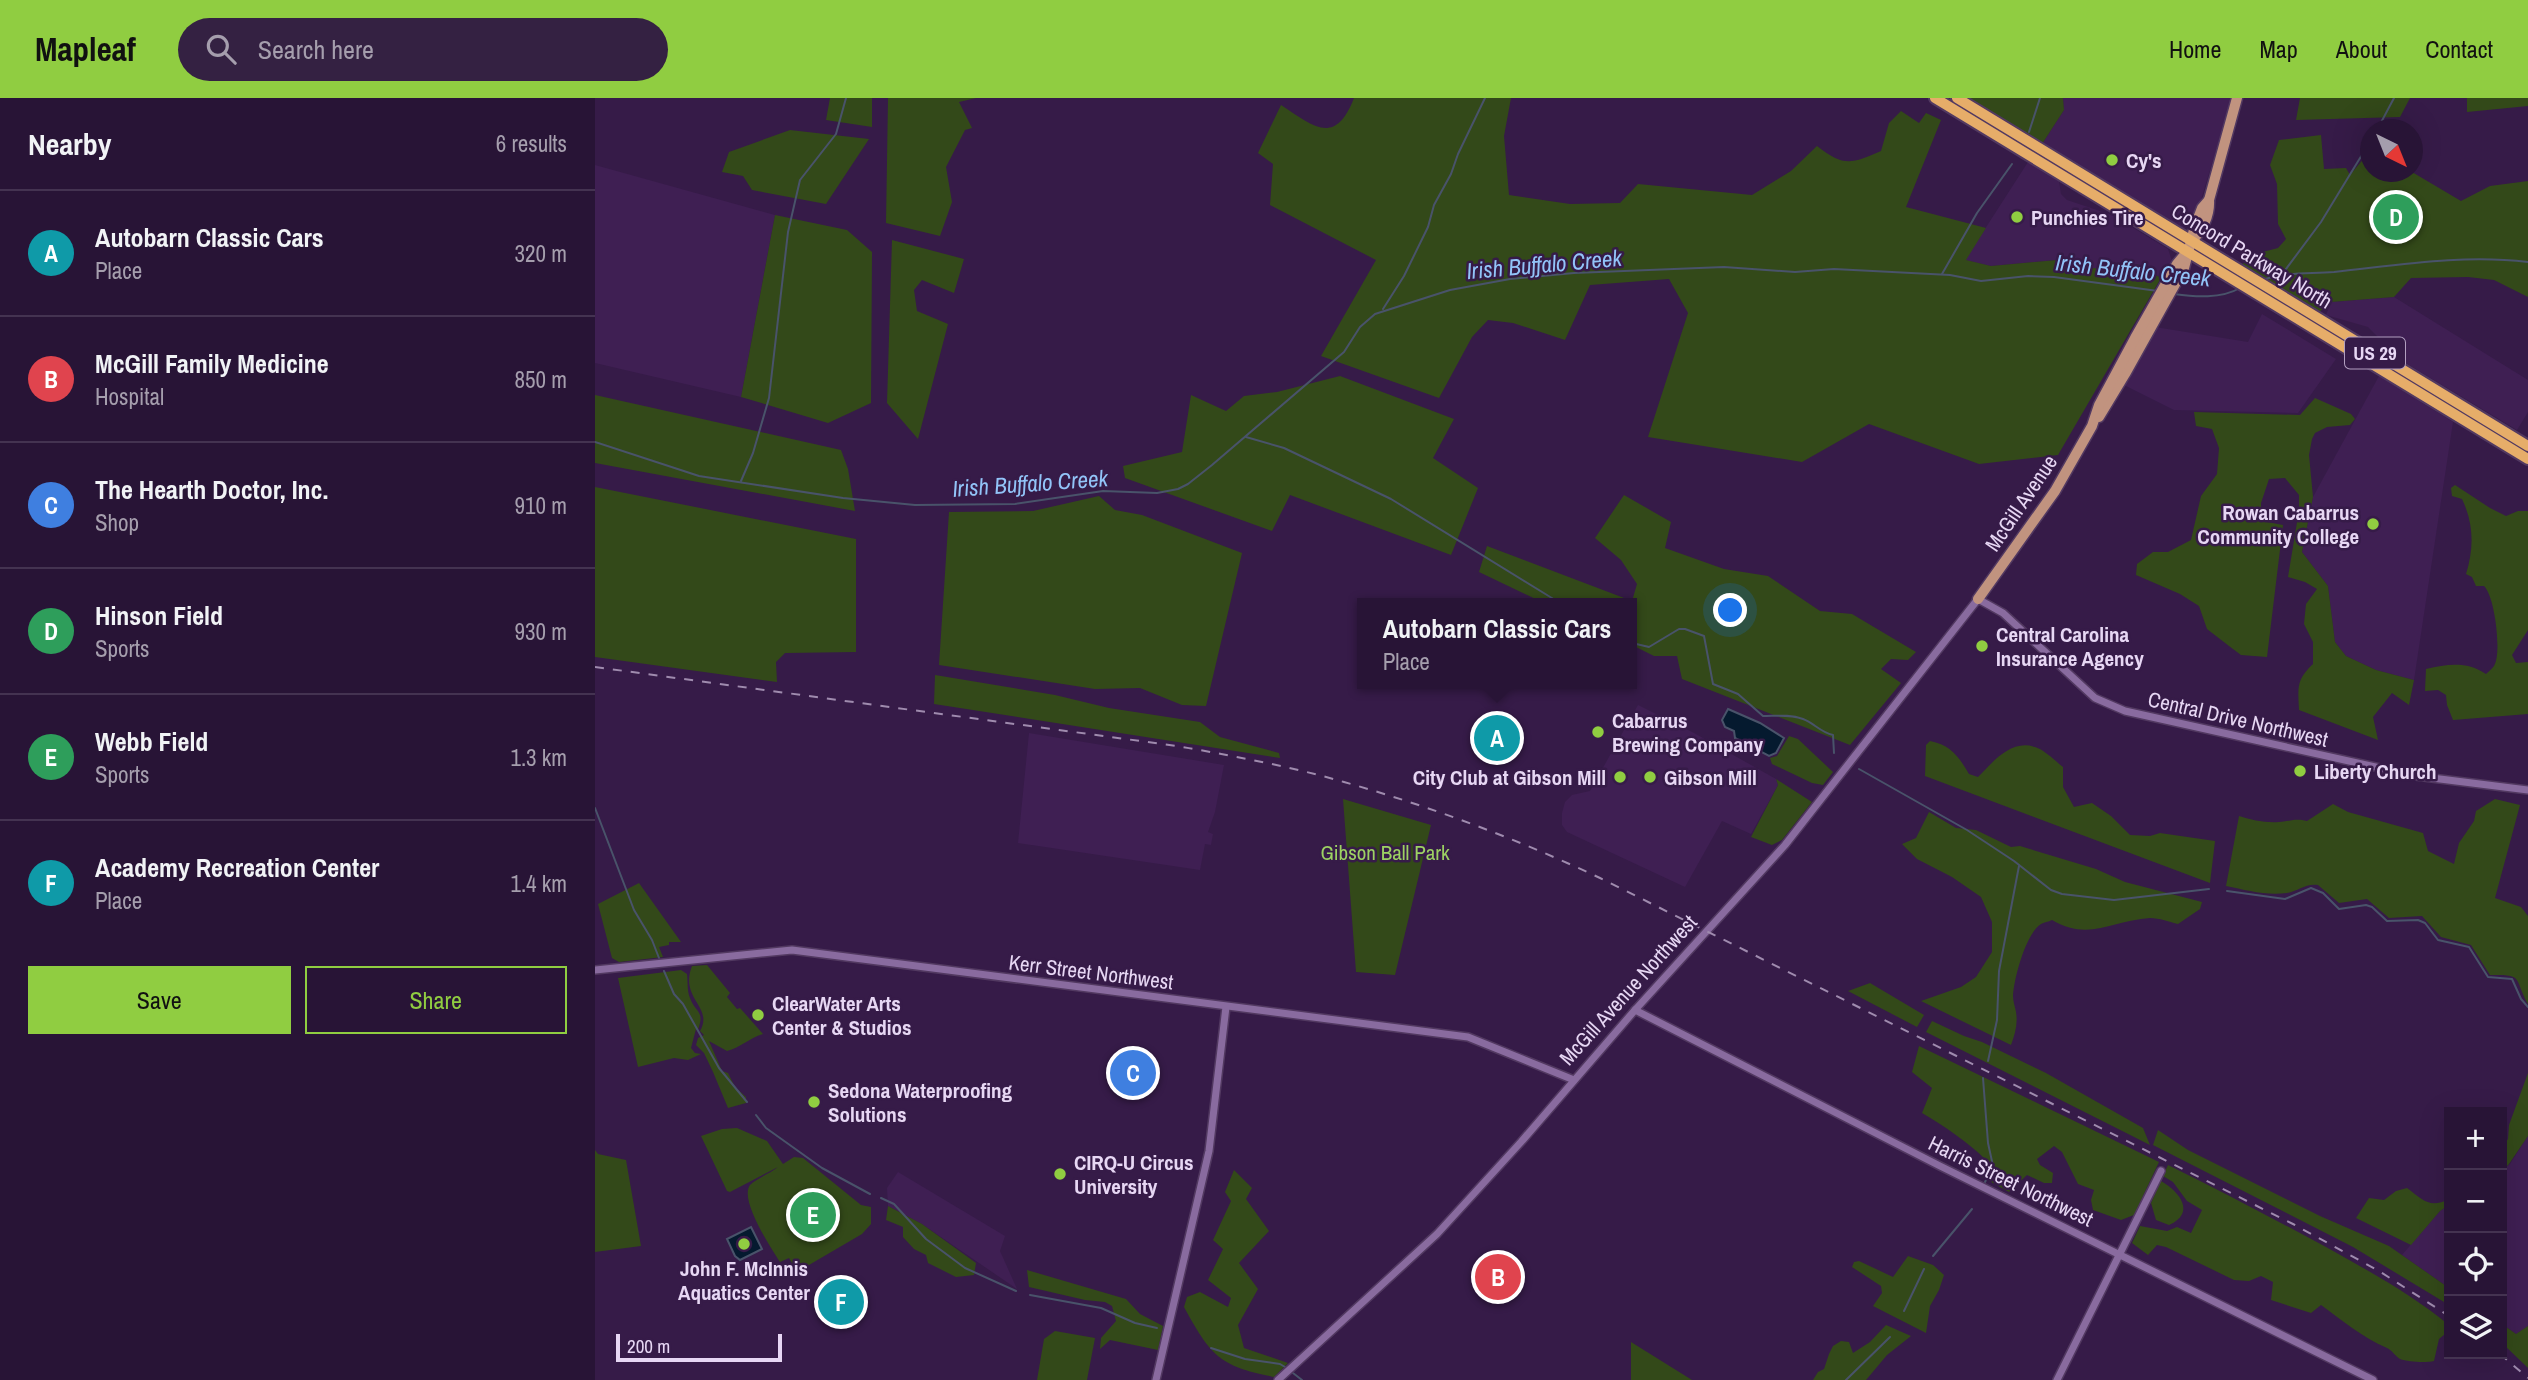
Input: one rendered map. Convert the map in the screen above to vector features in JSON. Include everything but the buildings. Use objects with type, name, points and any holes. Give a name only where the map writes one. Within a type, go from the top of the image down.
[{"type":"highway","points":[[1935,98],[2025,153],[2037,156],[2070,174]]},
{"type":"highway","name":"Concord Parkway North","points":[[1957,98],[2070,174],[2285,304],[2528,459]]},
{"type":"highway","name":"Concord Parkway North","points":[[2070,174],[2147,215],[2189,247]]},
{"type":"highway","name":"Concord Parkway North","points":[[2234,274],[2267,300],[2285,304],[2363,345],[2528,446]]},
{"type":"main road","points":[[2092,426],[2106,408],[2125,374],[2189,247],[2203,229],[2237,98]]},
{"type":"main road","points":[[2092,426],[2099,405],[2145,321],[2155,312]]},
{"type":"main road","points":[[2125,374],[2124,367],[2145,321]]},
{"type":"main road","name":"McGill Avenue","points":[[1978,599],[2055,491],[2092,426]]},
{"type":"street","name":"Central Drive Northwest","points":[[1978,599],[2003,613],[2095,698],[2125,711],[2416,776],[2528,790]]},
{"type":"street","name":"McGill Avenue Northwest","points":[[1278,1380],[1437,1234],[1785,845],[1978,599]]},
{"type":"street","name":"Kerr Street Northwest","points":[[595,970],[792,950],[1468,1037],[1574,1080]]},
{"type":"street","points":[[1156,1380],[1209,1151],[1226,1007]]},
{"type":"street","name":"Harris Street Northwest","points":[[1635,1010],[1929,1160],[2373,1380]]},
{"type":"street","points":[[2057,1380],[2161,1171]]},
{"type":"shaded area","points":[[2063,98],[2232,98],[2197,213],[2188,226],[2181,230],[2042,144],[2064,110]]},
{"type":"shaded area","points":[[2028,162],[2059,181],[2061,194],[2067,200],[2112,215],[2168,249],[2172,261],[2161,278],[2138,265],[2131,274],[2116,267],[2079,269],[2057,260],[1991,266],[1965,260]]},
{"type":"shaded area","points":[[595,165],[775,215],[741,397],[595,363]]},
{"type":"shaded area","points":[[2394,297],[2528,380],[2528,412],[2517,430],[2379,347],[2382,341],[2368,327],[2326,315],[2331,302]]},
{"type":"shaded area","points":[[2262,314],[2336,359],[2298,413],[2174,410],[2124,385],[2155,327],[2248,342]]},
{"type":"shaded area","name":"Rowan Cabarrus Community College","points":[[2379,376],[2453,422],[2414,680],[2376,670],[2346,656],[2335,642],[2328,586],[2302,552],[2313,497]]},
{"type":"shaded area","points":[[1638,705],[1776,779],[1778,785],[1751,834],[1722,821],[1685,887],[1567,832],[1562,825],[1565,802],[1572,795],[1590,791]]},
{"type":"shaded area","points":[[1029,733],[1224,765],[1215,812],[1208,832],[1213,834],[1211,845],[1205,844],[1200,870],[1018,843]]},
{"type":"shaded area","points":[[2528,1136],[2528,1326],[2516,1334],[2507,1328],[2507,1167]]},
{"type":"shaded area","points":[[898,1172],[1005,1236],[1000,1251],[1017,1289],[922,1224],[888,1206],[887,1188]]},
{"type":"shaded area","points":[[2444,1208],[2444,1284],[2402,1255]]},
{"type":"green space","points":[[830,98],[872,98],[872,127],[826,120]]},
{"type":"green space","points":[[888,98],[976,98],[959,102],[972,128],[965,130],[946,167],[952,202],[940,236],[886,223]]},
{"type":"green space","points":[[1354,98],[1511,98],[1504,136],[1509,195],[1570,204],[1620,203],[1638,184],[1752,195],[1791,171],[1817,146],[1841,160],[1862,159],[1881,151],[1889,123],[1901,111],[1919,123],[1926,113],[1941,120],[1906,207],[1986,228],[1966,260],[1991,266],[2057,260],[2079,269],[2116,267],[2130,274],[2137,264],[2161,278],[2058,455],[1979,464],[1869,424],[1802,462],[1648,437],[1688,313],[1669,279],[1590,285],[1565,340],[1513,323],[1488,320],[1472,337],[1439,398],[1321,356],[1376,260],[1270,205],[1273,164],[1258,153],[1281,105],[1303,120],[1322,128],[1339,123]]},
{"type":"green space","points":[[1967,98],[2063,98],[2064,110],[2042,144]]},
{"type":"green space","points":[[2300,98],[2410,98],[2400,117],[2296,120]]},
{"type":"green space","points":[[2467,98],[2528,98],[2528,106],[2467,112]]},
{"type":"green space","points":[[790,130],[869,139],[826,204],[752,190],[743,176],[722,172],[729,152]]},
{"type":"green space","points":[[2321,135],[2324,169],[2346,168],[2350,175],[2360,163],[2360,182],[2423,182],[2423,179],[2461,201],[2490,186],[2528,181],[2528,297],[2494,280],[2468,277],[2411,278],[2394,297],[2331,302],[2318,313],[2240,266],[2255,254],[2278,248],[2286,239],[2278,224],[2277,184],[2270,165],[2279,140]]},
{"type":"green space","points":[[775,215],[847,230],[872,252],[871,403],[828,423],[741,397]]},
{"type":"green space","points":[[892,240],[964,259],[954,293],[922,280],[914,290],[917,311],[948,324],[918,439],[887,403]]},
{"type":"green space","points":[[1340,376],[1454,419],[1433,458],[1478,488],[1451,555],[1290,495],[1272,531],[1125,478],[1123,466],[1182,452],[1191,395],[1226,411],[1244,396],[1277,392]]},
{"type":"green space","points":[[595,395],[841,450],[848,469],[855,511],[595,463]]},
{"type":"green space","points":[[2315,398],[2351,414],[2355,419],[2350,425],[2327,427],[2315,433],[2312,439],[2309,455],[2313,497],[2302,552],[2328,586],[2335,642],[2346,656],[2376,670],[2414,680],[2409,705],[2392,693],[2373,717],[2378,740],[2299,710],[2299,684],[2313,664],[2313,642],[2304,624],[2306,604],[2317,589],[2288,577],[2299,495],[2285,478],[2269,479],[2261,503],[2261,516],[2267,522],[2283,525],[2267,657],[2241,655],[2207,629],[2199,606],[2180,594],[2136,575],[2137,564],[2153,552],[2168,552],[2191,540],[2201,496],[2217,474],[2219,448],[2212,429],[2196,426],[2194,412],[2300,415]]},
{"type":"green space","points":[[2455,485],[2506,516],[2518,511],[2528,511],[2528,630],[2512,655],[2516,663],[2528,662],[2528,714],[2453,720],[2446,695],[2438,690],[2425,691],[2426,669],[2457,665],[2472,667],[2486,674],[2496,660],[2497,638],[2488,592],[2484,586],[2476,586],[2472,577],[2466,574],[2471,527],[2462,499],[2452,496],[2451,488]]},
{"type":"green space","points":[[595,487],[856,539],[856,652],[785,653],[776,662],[777,682],[595,657]]},
{"type":"green space","points":[[1624,495],[1671,522],[1665,548],[1724,569],[1768,576],[1820,611],[1852,614],[1916,652],[1908,660],[1891,659],[1881,669],[1901,683],[1850,745],[1682,679],[1677,656],[1654,656],[1637,648],[1637,598],[1633,598],[1637,584],[1621,560],[1595,538]]},
{"type":"green space","points":[[1099,496],[1115,510],[1142,515],[1242,553],[1206,706],[1182,705],[1140,688],[1095,689],[939,665],[949,512],[1033,511]]},
{"type":"green space","points":[[1487,546],[1624,598],[1534,598],[1479,572]]},
{"type":"green space","points":[[935,675],[1055,695],[1109,708],[1200,722],[1220,737],[1279,753],[1280,758],[934,704]]},
{"type":"green space","points":[[1789,736],[1798,739],[1833,772],[1823,785],[1812,783],[1772,764],[1770,758],[1777,756]]},
{"type":"green space","points":[[1930,741],[1949,749],[1969,774],[1978,777],[2010,749],[2026,745],[2039,748],[2063,767],[2063,787],[2074,807],[2092,803],[2111,816],[2130,835],[2150,836],[2160,833],[2215,841],[2210,883],[1925,776],[1926,745]]},
{"type":"green space","points":[[1776,779],[1812,802],[1782,840],[1772,845],[1751,837],[1778,785]]},
{"type":"green space","name":"Gibson Ball Park","points":[[1343,799],[1431,825],[1395,975],[1356,972]]},
{"type":"green space","points":[[2495,799],[2520,805],[2495,898],[2521,907],[2528,916],[2528,1004],[2517,979],[2490,975],[2471,945],[2441,937],[2422,916],[2389,918],[2367,899],[2339,903],[2318,885],[2279,894],[2226,886],[2239,816],[2269,822],[2307,821],[2333,804],[2348,812],[2423,833],[2428,851],[2454,864],[2459,843],[2474,821],[2476,811]]},
{"type":"green space","points":[[1929,812],[1956,828],[1976,830],[2011,847],[2020,846],[2096,869],[2125,882],[2202,902],[2200,909],[2178,924],[2150,918],[2090,930],[2065,926],[2052,920],[2041,924],[2030,937],[2018,968],[2013,996],[2017,1016],[2011,1045],[1921,1001],[1961,987],[1976,977],[1992,952],[1992,922],[1981,897],[1952,877],[1917,859],[1902,844],[1916,838]]},
{"type":"green space","points":[[639,883],[681,942],[669,942],[669,945],[659,947],[663,957],[619,962],[612,958],[598,904]]},
{"type":"green space","points":[[707,965],[730,993],[727,997],[763,1034],[727,1051],[709,1041],[722,1071],[728,1073],[735,1087],[746,1097],[746,1103],[728,1108],[704,1053],[696,1045],[698,1038],[704,1035],[700,1031],[703,1015],[690,987],[689,977],[692,966]]},
{"type":"green space","points":[[681,970],[687,974],[689,995],[700,1015],[700,1024],[691,1048],[695,1053],[701,1054],[688,1060],[674,1058],[638,1067],[618,978]]},
{"type":"green space","points":[[1870,983],[1924,1015],[1917,1027],[1848,991]]},
{"type":"green space","points":[[1932,1021],[2046,1073],[2143,1128],[2150,1145],[1926,1032]]},
{"type":"green space","points":[[1919,1046],[2159,1162],[2134,1215],[2121,1220],[2093,1210],[2091,1200],[2094,1190],[2078,1184],[2062,1152],[2054,1146],[2037,1159],[2040,1165],[2053,1173],[2052,1183],[2044,1183],[2027,1175],[2009,1192],[1982,1177],[1986,1160],[1972,1147],[1922,1113],[1932,1088],[1912,1072]]},
{"type":"green space","points":[[2528,1073],[2528,1136],[2507,1166],[2509,1125]]},
{"type":"green space","points":[[737,1128],[767,1141],[783,1164],[794,1157],[803,1158],[861,1205],[871,1207],[871,1224],[862,1234],[797,1272],[789,1258],[780,1262],[757,1224],[748,1192],[753,1182],[778,1167],[730,1192],[727,1191],[701,1136],[722,1129]]},
{"type":"green space","points":[[2158,1130],[2188,1150],[2320,1216],[2389,1246],[2444,1284],[2444,1302],[2353,1247],[2153,1145]]},
{"type":"green space","points":[[595,1150],[598,1154],[626,1160],[641,1246],[595,1252]]},
{"type":"green space","points":[[2168,1165],[2326,1247],[2420,1303],[2444,1321],[2444,1335],[2439,1339],[2434,1361],[2400,1359],[2321,1305],[2311,1313],[2271,1300],[2273,1282],[2261,1276],[2249,1281],[2234,1280],[2157,1245],[2148,1255],[2132,1243],[2140,1226],[2167,1231],[2177,1227],[2191,1233],[2202,1210],[2187,1201],[2173,1182],[2163,1176]]},
{"type":"green space","points":[[1234,1170],[1252,1188],[1246,1199],[1269,1231],[1239,1263],[1258,1289],[1238,1325],[1244,1348],[1288,1363],[1274,1377],[1241,1368],[1219,1356],[1202,1337],[1184,1307],[1187,1297],[1200,1292],[1228,1307],[1231,1298],[1208,1280],[1223,1249],[1213,1240],[1231,1201],[1225,1192]]},
{"type":"green space","points":[[2161,1181],[2174,1191],[2182,1203],[2182,1215],[2169,1225],[2156,1220],[2151,1203]]},
{"type":"green space","points":[[2407,1188],[2432,1203],[2444,1201],[2444,1208],[2411,1245],[2356,1218],[2369,1198],[2384,1200],[2396,1191]]},
{"type":"green space","points":[[888,1206],[922,1224],[976,1263],[974,1275],[956,1277],[928,1263],[926,1255],[914,1249],[903,1237],[903,1227],[886,1220]]},
{"type":"green space","points":[[1908,1256],[1933,1265],[1944,1275],[1930,1306],[1926,1333],[1873,1306],[1882,1293],[1881,1286],[1852,1267],[1854,1262],[1859,1261],[1893,1277]]},
{"type":"green space","points":[[1027,1270],[1126,1299],[1140,1314],[1163,1326],[1158,1350],[1110,1340],[1100,1349],[1101,1338],[1116,1321],[1112,1306],[1105,1302],[1029,1287]]},
{"type":"green space","points":[[1886,1325],[1911,1336],[1887,1355],[1866,1380],[1813,1380],[1818,1372],[1824,1369],[1833,1346],[1841,1341],[1849,1342],[1853,1353],[1870,1342]]},
{"type":"green space","points":[[2528,1326],[2528,1368],[2507,1348],[2507,1328],[2516,1334]]},
{"type":"green space","points":[[1055,1331],[1095,1338],[1087,1380],[1037,1380],[1044,1339]]},
{"type":"green space","points":[[1631,1342],[1692,1380],[1631,1380]]},
{"type":"water","points":[[1728,709],[1760,723],[1784,738],[1776,753],[1769,756],[1735,738],[1734,731],[1725,727],[1722,720]]},
{"type":"water","name":"John F. McInnis Aquatics Center","points":[[751,1227],[762,1249],[740,1260],[735,1256],[727,1239]]},
{"type":"waterway","points":[[741,481],[753,453],[769,398],[788,232],[800,180],[836,134],[846,98]]},
{"type":"waterway","points":[[1383,309],[1404,276],[1428,227],[1434,205],[1485,98]]},
{"type":"waterway","points":[[2029,132],[2040,98]]},
{"type":"waterway","points":[[2383,119],[2394,98]]},
{"type":"waterway","points":[[2283,273],[2321,222],[2360,158]]},
{"type":"waterway","points":[[1942,274],[1977,213],[2012,164]]},
{"type":"waterway","name":"Irish Buffalo Creek","points":[[2265,279],[2291,274],[2455,260],[2528,262]]},
{"type":"waterway","name":"Irish Buffalo Creek","points":[[595,442],[699,476],[843,498],[915,505],[1015,504],[1103,491],[1157,493],[1188,484],[1212,465],[1344,352],[1360,327],[1375,314],[1450,290],[1510,279],[1574,273],[1724,267],[1795,272],[1834,269],[1950,275],[1981,281],[2028,276],[2054,277],[2158,291]]},
{"type":"waterway","name":"Irish Buffalo Creek","points":[[2174,294],[2216,296],[2240,288]]},
{"type":"waterway","points":[[1246,437],[1284,448],[1391,499],[1552,598]]},
{"type":"waterway","points":[[1637,644],[1649,647],[1679,629],[1704,636],[1713,684],[1738,694],[1763,716],[1798,717],[1833,735],[1834,753]]},
{"type":"waterway","points":[[1859,769],[1967,830],[2051,890],[2062,894],[2114,900],[2209,889]]},
{"type":"waterway","points":[[595,808],[634,910],[652,940],[659,958]]},
{"type":"waterway","points":[[1988,1061],[1997,1020],[1999,971],[2019,866]]},
{"type":"waterway","points":[[2227,891],[2285,899],[2311,888],[2323,893],[2339,909],[2366,905],[2387,921],[2418,920],[2425,923],[2438,940],[2469,947],[2488,977],[2512,979],[2521,999],[2528,1007]]},
{"type":"waterway","points":[[664,971],[674,994],[683,1004],[719,1068],[747,1102]]},
{"type":"waterway","points":[[1983,1078],[1988,1143],[1993,1166],[1985,1182]]},
{"type":"waterway","points":[[756,1115],[766,1128],[822,1168],[870,1194]]},
{"type":"waterway","points":[[881,1198],[894,1204],[926,1239],[965,1268],[1016,1291]]},
{"type":"waterway","points":[[1933,1256],[1972,1209]]},
{"type":"waterway","points":[[1904,1311],[1924,1269]]},
{"type":"waterway","points":[[1030,1295],[1101,1308],[1135,1323],[1157,1328]]},
{"type":"waterway","points":[[1846,1380],[1890,1337]]},
{"type":"waterway","points":[[1211,1348],[1245,1359],[1285,1367]]},
{"type":"waterway","points":[[1293,1373],[1302,1380]]},
{"type":"railway","points":[[595,667],[1177,746],[1323,776],[1442,813],[1506,837],[1600,878],[2293,1224],[2379,1271],[2444,1313]]},
{"type":"railway","points":[[2506,1359],[2528,1378]]},
{"type":"place","name":"Cy's","points":[[2112,160]]},
{"type":"place","name":"Punchies Tire","points":[[2017,217]]},
{"type":"place","name":"Hinson Field","points":[[2396,217]]},
{"type":"place","name":"Rowan Cabarrus Community College","points":[[2373,524]]},
{"type":"place","name":"Central Carolina Insurance Agency","points":[[1982,646]]},
{"type":"place","name":"Cabarrus Brewing Company","points":[[1598,732]]},
{"type":"place","name":"Autobarn Classic Cars","points":[[1497,738]]},
{"type":"place","name":"Liberty Church","points":[[2300,771]]},
{"type":"place","name":"City Club at Gibson Mill","points":[[1620,777]]},
{"type":"place","name":"Gibson Mill","points":[[1650,777]]},
{"type":"place","name":"ClearWater Arts Center & Studios","points":[[758,1015]]},
{"type":"place","name":"The Hearth Doctor, Inc.","points":[[1133,1073]]},
{"type":"place","name":"Sedona Waterproofing Solutions","points":[[814,1102]]},
{"type":"place","name":"CIRQ-U Circus University","points":[[1060,1174]]},
{"type":"place","name":"Webb Field","points":[[813,1215]]},
{"type":"place","name":"John F. McInnis Aquatics Center","points":[[744,1244]]},
{"type":"place","name":"McGill Family Medicine","points":[[1498,1277]]},
{"type":"place","name":"Academy Recreation Center","points":[[841,1302]]}]
